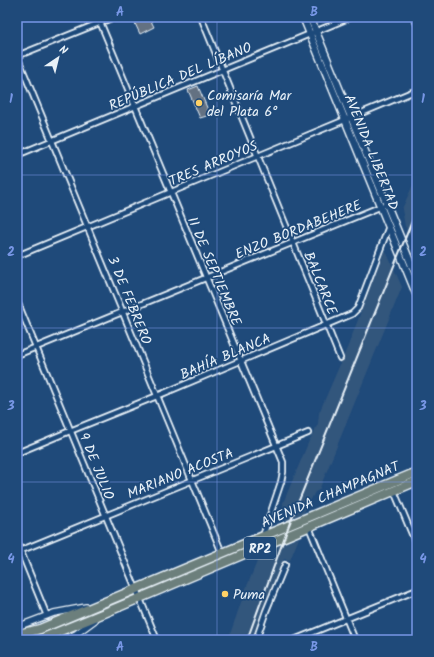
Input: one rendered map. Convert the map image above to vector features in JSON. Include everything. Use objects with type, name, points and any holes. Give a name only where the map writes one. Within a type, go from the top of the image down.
[{"type":"highway","name":"AVENIDA CHAMPAGNAT","points":[[19,632],[37,630],[417,472]]},
{"type":"highway","name":"AVENIDA CHAMPAGNAT","points":[[38,640],[417,481]]},
{"type":"main road","name":"AVENIDA LIBERTAD","points":[[303,17],[313,32]]},
{"type":"main road","name":"AVENIDA LIBERTAD","points":[[310,17],[313,32],[384,206],[417,278]]},
{"type":"main road","name":"AVENIDA LIBERTAD","points":[[384,206],[389,226],[399,253],[416,289],[417,296]]},
{"type":"street","name":"11 DE SEPTIEMBRE","points":[[98,17],[283,462],[283,472],[263,536]]},
{"type":"street","points":[[17,56],[114,17]]},
{"type":"street","name":"BALCARCE","points":[[200,17],[340,358]]},
{"type":"street","name":"REPÚBLICA DEL LÍBANO","points":[[17,155],[351,17]]},
{"type":"street","points":[[414,17],[417,24]]},
{"type":"street","name":"3 DE FEBRERO","points":[[17,56],[222,553]]},
{"type":"street","name":"TRES ARROYOS","points":[[17,256],[417,90]]},
{"type":"street","name":"ENZO BORDABEHERE","points":[[17,355],[384,206]]},
{"type":"street","name":"BAHÍA BLANCA","points":[[17,453],[327,326],[352,314],[356,310],[389,226]]},
{"type":"street","name":"9 DE JULIO","points":[[17,301],[157,640]]},
{"type":"street","name":"MARIANO ACOSTA","points":[[19,551],[308,433]]},
{"type":"street","points":[[394,491],[417,546]]},
{"type":"street","points":[[309,527],[355,640]]},
{"type":"street","points":[[17,542],[19,551],[47,616]]},
{"type":"street","points":[[256,640],[285,564]]},
{"type":"street","points":[[294,640],[417,590]]},
{"type":"street","name":"AVENIDA CHAMPAGNAT","points":[[19,632],[47,616],[59,612],[98,605]]},
{"type":"street","name":"AVENIDA CHAMPAGNAT","points":[[64,640],[76,634],[102,614]]},
{"type":"shaded area","points":[[417,176],[417,247],[405,226],[402,209]]},
{"type":"shaded area","points":[[385,249],[402,287],[319,490],[315,492],[303,514],[285,521],[283,503],[309,441],[318,424],[319,413],[348,346]]},
{"type":"shaded area","points":[[299,538],[290,560],[284,559],[253,640],[228,640],[245,591],[261,552]]},
{"type":"green space","points":[[274,535],[275,537],[142,594],[139,592],[140,590]]},
{"type":"green space","points":[[132,594],[134,597],[32,640],[17,640],[17,637]]},
{"type":"building","points":[[132,17],[149,17],[154,27],[140,34]]},
{"type":"building","name":"Comisaría Mar del Plata 6°","points":[[198,86],[210,115],[200,118],[188,90]]},
{"type":"railway","points":[[247,640],[289,525],[417,209]]},
{"type":"place","name":"Comisaría Mar del Plata 6°","points":[[199,103]]},
{"type":"place","name":"Puma","points":[[225,594]]}]
